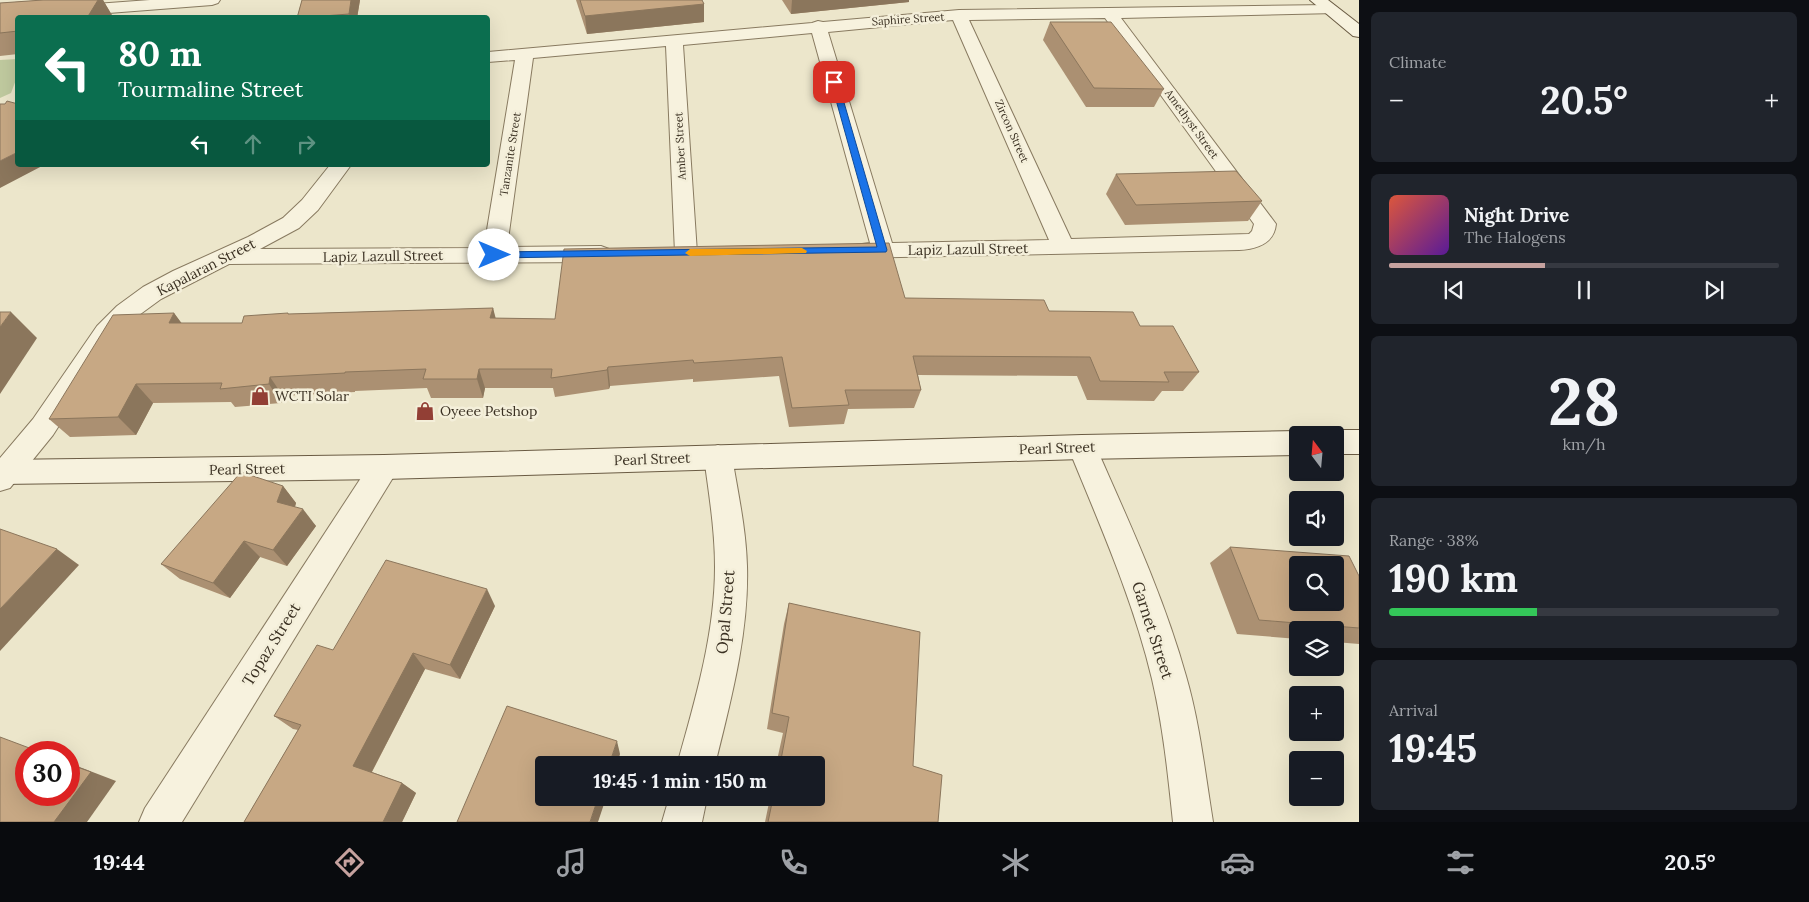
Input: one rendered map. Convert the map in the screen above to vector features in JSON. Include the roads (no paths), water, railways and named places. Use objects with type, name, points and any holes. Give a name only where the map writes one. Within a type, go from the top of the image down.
[{"type":"street","points":[[0,16],[212,0]]},
{"type":"street","points":[[210,15],[218,0]]},
{"type":"street","points":[[1324,5],[1359,32]]},
{"type":"street","name":"Saphire Street","points":[[490,57],[818,26],[959,15],[1324,5]]},
{"type":"street","name":"Amethyst Street","points":[[1109,12],[1265,224],[1265,231],[1261,238]]},
{"type":"street","name":"Zircon Street","points":[[959,15],[1064,248]]},
{"type":"street","points":[[818,26],[882,250]]},
{"type":"street","name":"Amber Street","points":[[674,40],[686,253]]},
{"type":"street","name":"Tanzanite Street","points":[[494,255],[525,53]]},
{"type":"street","name":"Kapalaran Street","points":[[2,474],[43,427],[106,332],[126,312],[152,293],[181,276],[256,242],[290,223],[310,205],[339,167]]},
{"type":"street","name":"Lapiz Lazull Street","points":[[833,251],[1064,248],[1238,243],[1252,242],[1261,238]]},
{"type":"street","name":"Lapiz Lazull Street","points":[[225,256],[619,253]]},
{"type":"street","points":[[1344,442],[1359,442]]},
{"type":"street","name":"Pearl Street","points":[[2,474],[384,467],[1082,447],[1289,443]]},
{"type":"street","name":"Garnet Street","points":[[1082,447],[1142,590],[1160,646],[1177,712],[1193,822]]},
{"type":"street","name":"Opal Street","points":[[698,756],[721,658],[729,595],[730,541],[718,457]]},
{"type":"street","name":"Topaz Street","points":[[159,822],[384,467]]},
{"type":"street","points":[[682,822],[686,806]]},
{"type":"place","name":"WCTI Solar","points":[[260,396]]},
{"type":"place","name":"Oyeee Petshop","points":[[425,411]]}]
